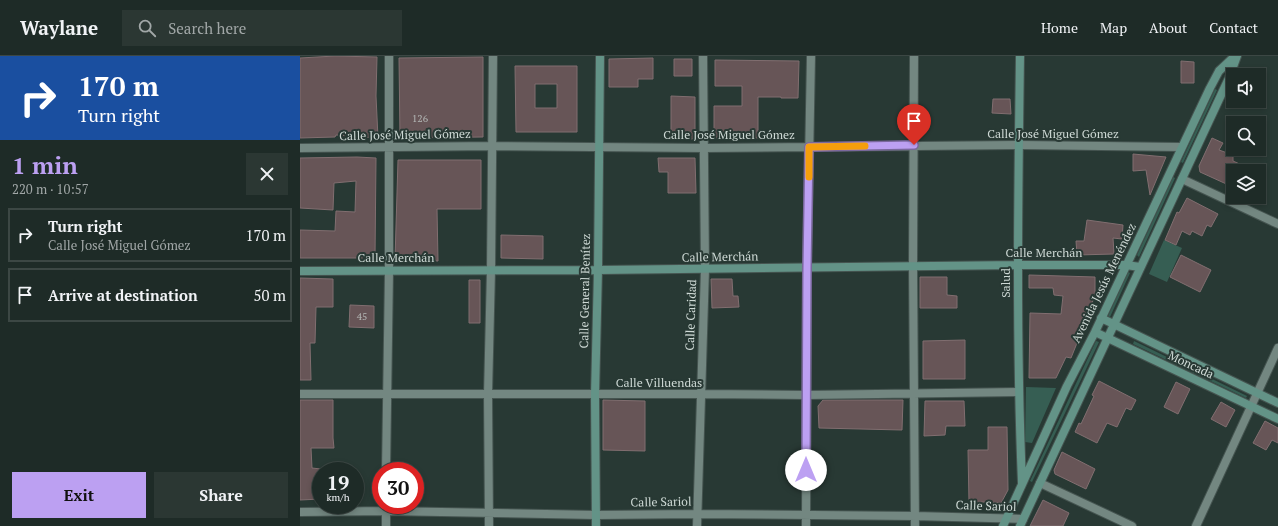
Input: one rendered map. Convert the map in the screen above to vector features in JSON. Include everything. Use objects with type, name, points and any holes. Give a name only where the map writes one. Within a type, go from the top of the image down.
[{"type":"street","points":[[386,462],[389,271],[389,56]]},
{"type":"street","points":[[490,526],[488,394],[493,146],[493,56]]},
{"type":"street","name":"Calle General Benítez","points":[[596,526],[595,395],[600,56]]},
{"type":"street","name":"Calle Caridad","points":[[697,526],[705,269],[703,56]]},
{"type":"street","points":[[806,526],[807,268],[811,56]]},
{"type":"street","points":[[914,56],[913,394],[915,526]]},
{"type":"street","name":"Salud","points":[[1020,56],[1018,392],[1022,485]]},
{"type":"street","name":"Avenida Jesús Menéndez","points":[[1003,526],[1067,386],[1095,332],[1210,88],[1219,71],[1236,56]]},
{"type":"street","name":"Avenida Jesús Menéndez","points":[[1021,523],[1229,78],[1236,56]]},
{"type":"street","name":"Calle José Miguel Gómez","points":[[300,148],[388,146],[704,148],[914,145],[1181,147]]},
{"type":"street","points":[[1182,179],[1278,224]]},
{"type":"street","name":"Calle Merchán","points":[[300,271],[598,270],[1018,265],[1126,265],[1140,267]]},
{"type":"street","name":"Moncada","points":[[1101,318],[1278,403]]},
{"type":"street","name":"Moncada","points":[[1095,332],[1278,419]]},
{"type":"street","points":[[1196,526],[1278,348]]},
{"type":"street","name":"Calle Villuendas","points":[[300,394],[806,395],[1018,392]]},
{"type":"street","points":[[1040,483],[1132,526]]},
{"type":"street","name":"Calle Sariol","points":[[300,512],[372,509]]},
{"type":"street","name":"Calle Sariol","points":[[424,510],[596,515],[697,514],[1007,518],[1021,523]]},
{"type":"street","points":[[386,514],[386,526]]},
{"type":"green space","points":[[1215,89],[1217,90],[1183,163],[1181,162]]},
{"type":"green space","points":[[1173,177],[1175,178],[1139,257],[1137,255]]},
{"type":"green space","points":[[1164,240],[1182,248],[1167,282],[1149,274]]},
{"type":"green space","points":[[1128,272],[1130,273],[1110,317],[1108,316]]},
{"type":"green space","points":[[1096,341],[1099,342],[1032,482],[1030,481]]},
{"type":"green space","points":[[1134,341],[1247,396],[1246,398],[1133,344]]},
{"type":"green space","points":[[1026,387],[1056,388],[1032,443],[1025,442]]},
{"type":"building","points":[[335,56],[377,57],[376,96],[378,138],[336,135],[335,137],[300,138],[300,58]]},
{"type":"building","points":[[483,57],[483,137],[400,138],[399,58]]},
{"type":"building","points":[[653,58],[653,79],[638,79],[638,87],[609,87],[609,59]]},
{"type":"building","points":[[674,59],[692,59],[692,76],[674,76]]},
{"type":"building","points":[[715,60],[799,61],[798,98],[758,97],[758,138],[714,138],[714,106],[742,106],[742,86],[715,86]]},
{"type":"building","points":[[1181,61],[1194,62],[1194,83],[1181,83]]},
{"type":"building","points":[[515,66],[577,66],[577,132],[516,132]],"holes":[[[535,84],[557,84],[557,108],[535,108]]]},
{"type":"building","points":[[671,96],[695,97],[695,139],[671,138]]},
{"type":"building","points":[[993,99],[1010,99],[1011,114],[992,113]]},
{"type":"building","points":[[1212,138],[1223,143],[1219,150],[1226,152],[1226,156],[1233,156],[1233,161],[1240,164],[1226,164],[1226,184],[1200,172],[1199,166]]},
{"type":"building","points":[[1133,154],[1166,157],[1150,195],[1146,170],[1133,171]]},
{"type":"building","points":[[300,158],[376,158],[375,258],[300,258],[300,230],[335,231],[336,211],[355,212],[356,181],[334,183],[333,210],[300,208]]},
{"type":"building","points":[[658,158],[695,158],[696,193],[668,193],[668,172],[659,172]]},
{"type":"building","points":[[398,160],[481,160],[481,209],[437,209],[438,261],[395,260]]},
{"type":"building","points":[[1187,198],[1218,214],[1211,227],[1207,225],[1202,236],[1192,231],[1190,235],[1182,231],[1176,245],[1165,240],[1177,212],[1179,213]]},
{"type":"building","points":[[1087,220],[1123,225],[1122,239],[1113,238],[1114,254],[1077,255],[1076,241],[1084,241]]},
{"type":"building","points":[[501,235],[543,236],[543,259],[501,258]]},
{"type":"building","points":[[1181,255],[1211,270],[1200,292],[1170,277]]},
{"type":"building","points":[[1029,275],[1095,277],[1095,295],[1079,338],[1071,358],[1066,357],[1056,378],[1029,378],[1030,313],[1061,314],[1063,296],[1054,295],[1053,288],[1029,288]]},
{"type":"building","points":[[920,277],[947,277],[947,295],[957,296],[957,308],[920,308]]},
{"type":"building","points":[[300,278],[333,279],[333,307],[316,307],[315,343],[310,343],[311,380],[300,380]]},
{"type":"building","points":[[711,279],[732,279],[733,296],[738,296],[739,307],[712,308]]},
{"type":"building","points":[[469,280],[480,280],[480,323],[469,323]]},
{"type":"building","points":[[350,305],[374,306],[374,328],[349,327]]},
{"type":"building","points":[[965,340],[965,379],[923,379],[923,341]]},
{"type":"building","points":[[1099,381],[1136,400],[1131,410],[1126,408],[1117,427],[1107,423],[1097,443],[1075,432],[1079,423],[1081,424]]},
{"type":"building","points":[[1176,382],[1190,389],[1178,414],[1164,407]]},
{"type":"building","points":[[300,400],[333,400],[334,448],[311,448],[312,499],[300,500]]},
{"type":"building","points":[[603,400],[645,401],[645,451],[603,450]]},
{"type":"building","points":[[823,400],[903,400],[902,430],[819,428],[818,406]]},
{"type":"building","points":[[925,401],[964,401],[965,426],[946,426],[945,435],[924,436]]},
{"type":"building","points":[[1221,402],[1235,410],[1226,427],[1211,419]]},
{"type":"building","points":[[1265,421],[1278,428],[1278,443],[1272,440],[1266,450],[1253,443]]},
{"type":"building","points":[[988,427],[1007,427],[1008,490],[1001,503],[969,503],[968,450],[988,450]]},
{"type":"building","points":[[1062,452],[1095,469],[1086,489],[1055,474],[1054,470]]},
{"type":"building","points":[[1043,500],[1069,513],[1063,526],[1030,526]]},
{"type":"slow traffic","points":[[809,177],[809,147],[865,146]]},
{"type":"route","points":[[806,470],[809,147],[914,145]]}]
